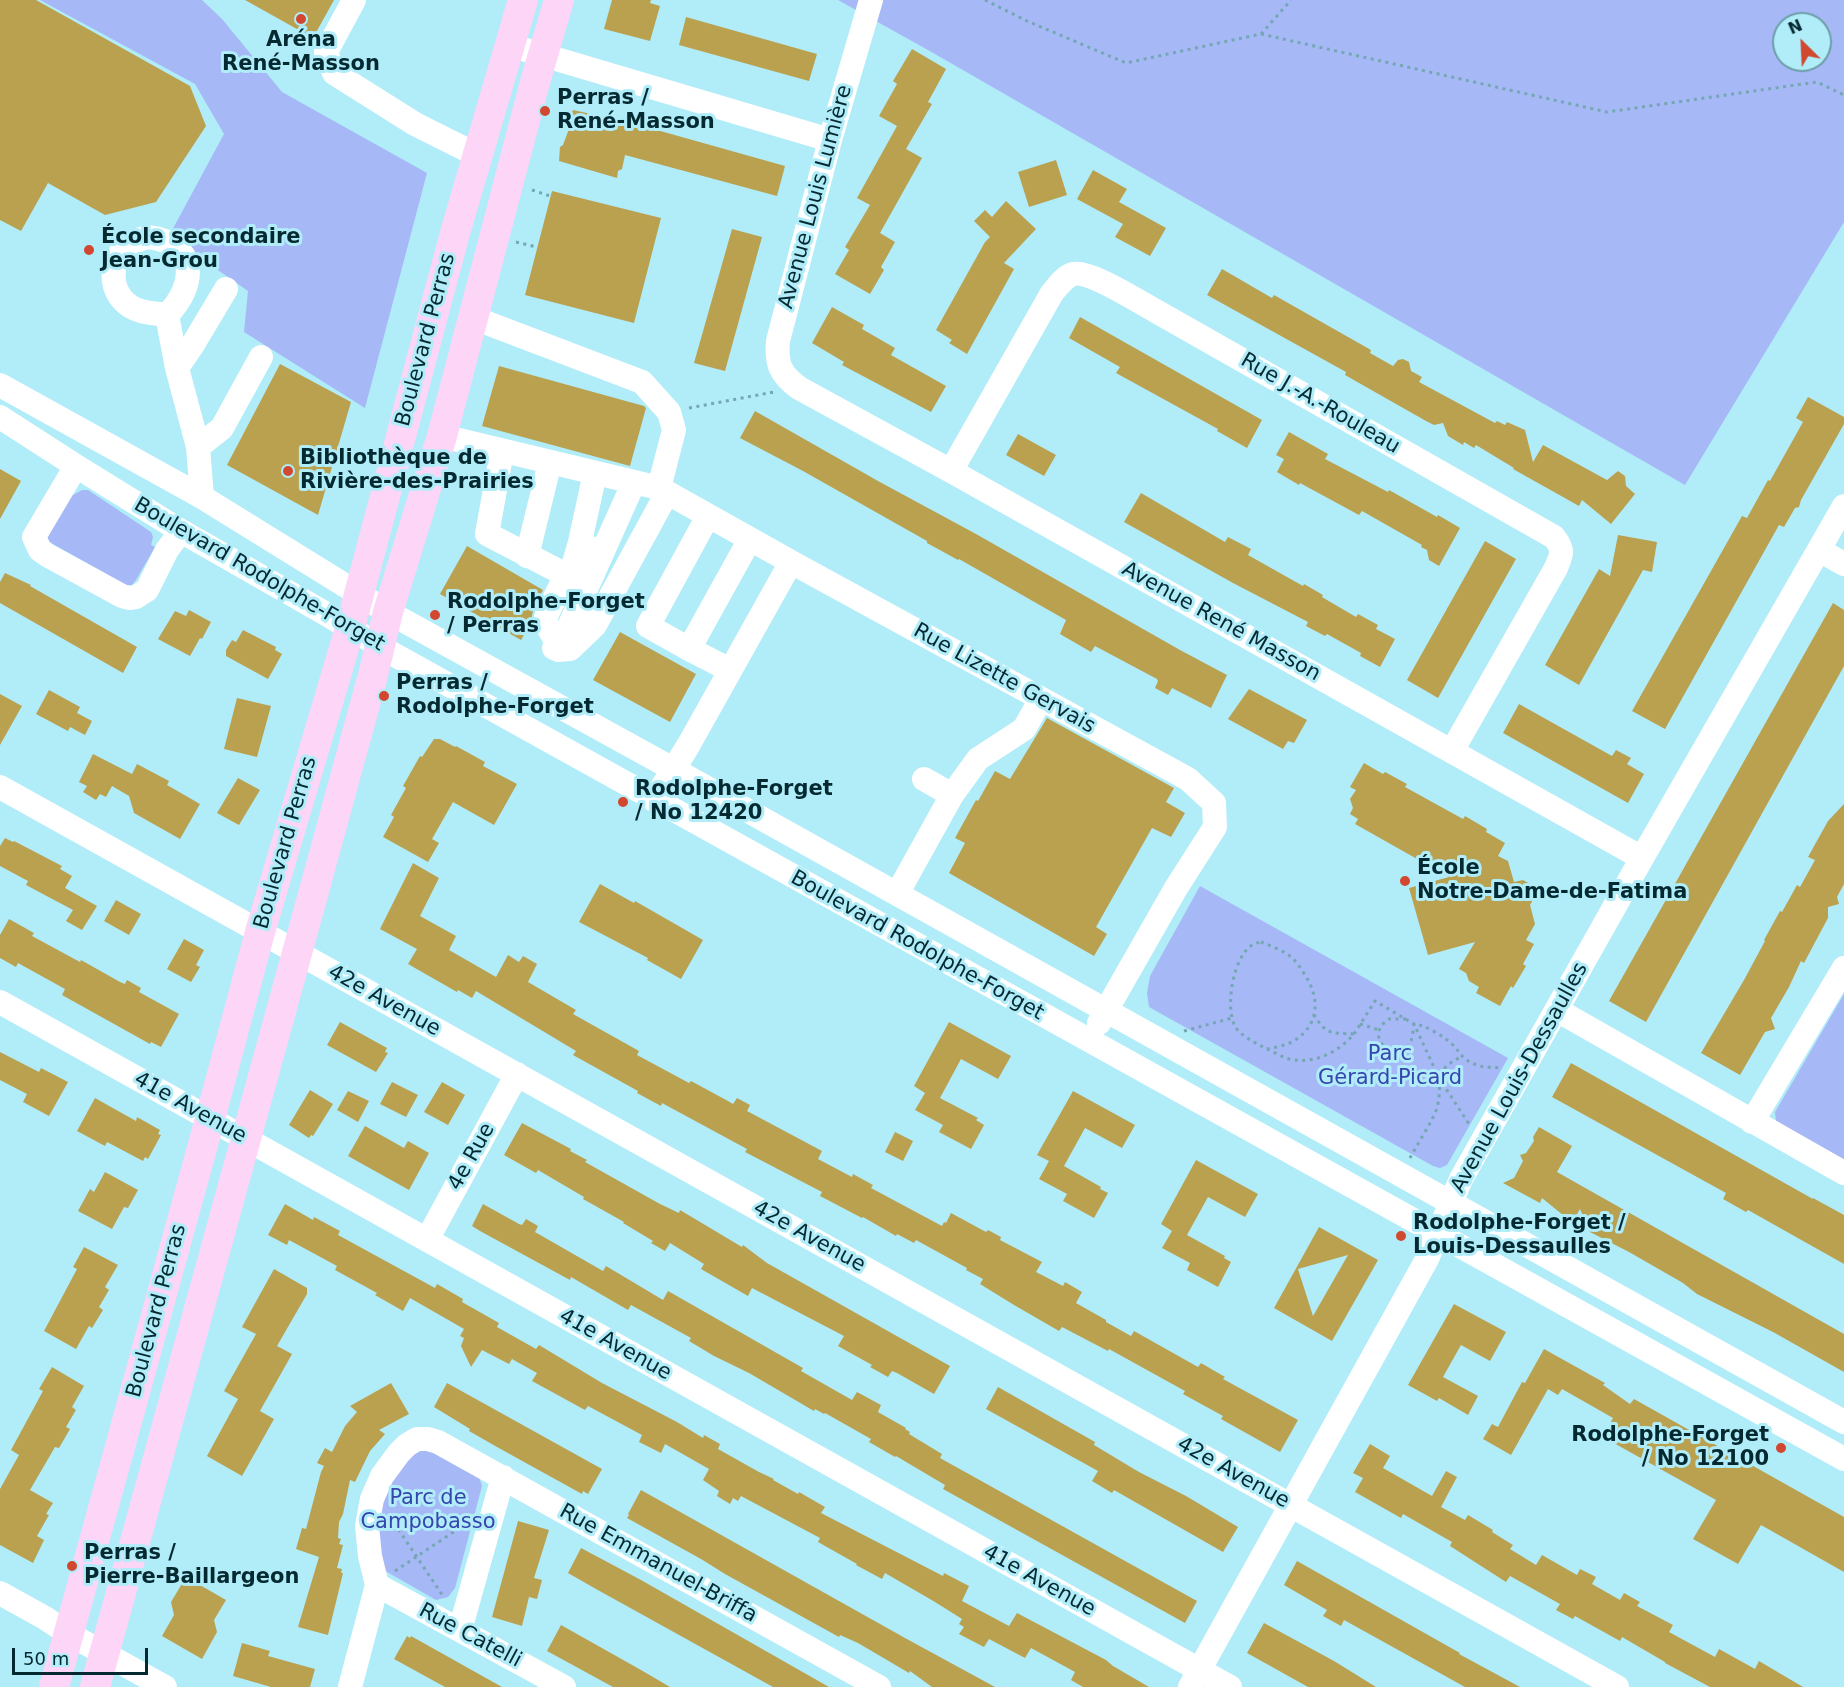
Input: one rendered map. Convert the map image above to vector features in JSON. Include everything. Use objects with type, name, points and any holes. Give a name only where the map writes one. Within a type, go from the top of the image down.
[{"type":"main road","name":"Boulevard Perras","points":[[54,1687],[260,932],[350,628],[434,311],[522,0]]},
{"type":"main road","name":"Boulevard Perras","points":[[95,1687],[106,1654],[297,954],[388,612],[442,436],[559,0]]},
{"type":"main road","points":[[434,311],[474,318]]},
{"type":"street","points":[[354,0],[326,52],[334,73],[415,124],[477,155]]},
{"type":"street","name":"Avenue Louis Lumière","points":[[799,388],[788,380],[780,368],[776,356],[778,341],[830,140],[871,0]]},
{"type":"street","points":[[509,45],[830,140]]},
{"type":"street","name":"Rue J.-A.-Rouleau","points":[[951,471],[1052,293],[1061,282],[1073,274],[1089,275],[1154,310],[1554,537],[1560,545],[1561,556],[1556,568],[1452,751]]},
{"type":"street","points":[[177,368],[226,289]]},
{"type":"street","points":[[166,315],[198,447],[202,497]]},
{"type":"street","points":[[474,318],[642,382],[669,412],[674,430],[663,490],[595,626],[570,649],[559,650],[547,646],[539,637],[536,629],[538,620],[554,589],[572,584],[590,548],[634,482]]},
{"type":"street","points":[[198,447],[222,428],[261,357]]},
{"type":"street","name":"Boulevard Rodolphe-Forget","points":[[0,385],[202,497],[388,612],[1844,1422]]},
{"type":"street","name":"Avenue René Masson","points":[[799,388],[1642,858]]},
{"type":"street","name":"Boulevard Rodolphe-Forget","points":[[0,417],[181,531],[380,646],[1844,1459]]},
{"type":"street","name":"Rue Lizette Gervais","points":[[442,436],[663,490],[1188,779],[1214,803],[1215,826],[1176,888],[1089,1041]]},
{"type":"street","points":[[502,451],[487,534],[572,584]]},
{"type":"street","points":[[527,556],[550,462]]},
{"type":"street","points":[[76,466],[34,537],[40,550],[47,555],[122,596],[136,597],[147,590],[167,550],[181,531]]},
{"type":"street","points":[[590,548],[595,473]]},
{"type":"street","name":"Avenue Louis-Dessaulles","points":[[1195,1679],[1427,1259],[1461,1179],[1844,506]]},
{"type":"street","points":[[708,516],[648,626],[730,670]]},
{"type":"street","points":[[689,649],[750,539]]},
{"type":"street","points":[[1819,550],[1844,564]]},
{"type":"street","points":[[654,800],[791,562]]},
{"type":"street","points":[[897,894],[952,795],[978,759],[1024,729],[1041,699]]},
{"type":"street","points":[[924,779],[952,795]]},
{"type":"street","name":"42e Avenue","points":[[0,787],[1617,1687]]},
{"type":"street","points":[[1752,1122],[1844,968]]},
{"type":"street","name":"41e Avenue","points":[[0,1002],[427,1240],[1195,1679],[1230,1687]]},
{"type":"street","points":[[1557,1010],[1844,1173]]},
{"type":"street","name":"4e Rue","points":[[427,1240],[517,1074]]},
{"type":"street","name":"Rue Emmanuel-Briffa","points":[[375,1494],[382,1476],[407,1445],[417,1440],[428,1439],[438,1442],[879,1687]]},
{"type":"street","points":[[460,1630],[503,1477]]},
{"type":"street","points":[[350,1687],[376,1585],[369,1556],[367,1526],[375,1494]]},
{"type":"street","name":"Rue Catelli","points":[[376,1585],[564,1687]]},
{"type":"street","points":[[0,1593],[165,1687]]},
{"type":"path","points":[[985,0],[1027,21],[1126,63],[1261,34],[1607,112],[1817,82],[1844,95]]},
{"type":"path","points":[[1261,34],[1291,0]]},
{"type":"path","points":[[669,412],[799,388]]},
{"type":"path","points":[[1267,1049],[1297,1039],[1309,1027],[1314,1015],[1315,1000],[1312,986],[1296,962],[1286,953],[1261,942],[1251,945],[1234,975],[1231,989],[1232,1018],[1237,1028],[1248,1039],[1267,1049],[1290,1059],[1318,1058],[1334,1052],[1346,1044],[1375,1001],[1414,1024],[1420,1024],[1452,1044],[1461,1057],[1478,1066],[1523,1070]]},
{"type":"path","points":[[1314,1015],[1322,1028],[1329,1032],[1354,1034]]},
{"type":"path","points":[[1155,1038],[1232,1018]]},
{"type":"path","points":[[1406,1019],[1395,1018],[1384,1022],[1379,1031],[1379,1037],[1388,1050],[1399,1051],[1408,1046],[1414,1024]]},
{"type":"path","points":[[1360,1024],[1379,1031]]},
{"type":"path","points":[[1414,1024],[1439,1078],[1468,1122],[1483,1140]]},
{"type":"path","points":[[1400,1175],[1437,1108],[1439,1078],[1451,1062],[1461,1057]]},
{"type":"path","points":[[375,1494],[444,1598]]},
{"type":"path","points":[[376,1585],[495,1504]]},
{"type":"green space","points":[[40,0],[202,0],[222,19],[282,92],[427,173],[365,408],[244,332],[248,291],[169,236],[224,134],[195,84]]},
{"type":"green space","points":[[838,0],[1844,0],[1844,222],[1685,485]]},
{"type":"green space","points":[[82,490],[88,490],[151,532],[153,537],[151,545],[155,547],[132,585],[126,585],[51,543],[47,538],[70,493],[73,495]]},
{"type":"green space","name":"Parc Gérard-Picard","points":[[1200,886],[1508,1058],[1447,1165],[1440,1168],[1433,1166],[1149,1007],[1147,993],[1150,976]]},
{"type":"green space","points":[[1844,994],[1844,1163],[1776,1121],[1775,1112]]},
{"type":"green space","name":"Parc de Campobasso","points":[[428,1449],[479,1477],[482,1486],[455,1588],[448,1597],[436,1600],[380,1566],[377,1526],[385,1496],[398,1470],[416,1451]]},
{"type":"building","points":[[0,0],[36,0],[190,86],[206,126],[156,202],[105,215],[48,183],[21,231],[0,220]]},
{"type":"building","name":"Aréna René-Masson","points":[[245,0],[334,0],[313,38]]},
{"type":"building","points":[[612,0],[651,0],[650,3],[660,6],[650,41],[604,29]]},
{"type":"building","points":[[686,17],[817,54],[809,81],[679,45]]},
{"type":"building","points":[[912,49],[946,69],[928,102],[932,104],[906,149],[922,158],[880,233],[895,242],[881,267],[884,270],[870,294],[835,274],[849,250],[845,247],[870,205],[857,198],[897,126],[879,116],[897,84],[893,81]]},
{"type":"building","points":[[573,110],[632,123],[785,166],[777,196],[625,155],[617,178],[559,161],[560,147],[563,145],[570,126],[568,122]]},
{"type":"building","points":[[1056,160],[1067,195],[1029,207],[1018,172]]},
{"type":"building","points":[[1093,170],[1127,189],[1119,202],[1166,228],[1150,256],[1115,237],[1123,224],[1077,199]]},
{"type":"building","points":[[552,191],[661,218],[634,323],[525,295]]},
{"type":"building","points":[[1006,201],[1036,229],[1004,263],[1014,269],[967,354],[949,343],[952,340],[936,330],[985,242],[990,237],[974,221],[985,210],[992,217]]},
{"type":"building","points":[[732,229],[762,237],[725,371],[694,363]]},
{"type":"building","points":[[1222,269],[1272,298],[1274,295],[1371,350],[1370,353],[1393,366],[1398,360],[1403,359],[1409,362],[1411,371],[1422,377],[1419,382],[1495,423],[1497,421],[1505,425],[1507,422],[1525,430],[1533,462],[1543,445],[1607,480],[1618,471],[1625,476],[1626,486],[1635,494],[1611,524],[1582,500],[1579,506],[1476,445],[1474,448],[1464,442],[1463,445],[1448,436],[1443,423],[1434,425],[1426,421],[1345,375],[1346,372],[1207,295]]},
{"type":"building","points":[[832,307],[864,325],[862,329],[895,348],[891,355],[946,386],[931,412],[842,365],[844,362],[812,343]]},
{"type":"building","points":[[1080,317],[1262,420],[1247,448],[1217,431],[1218,429],[1116,373],[1120,367],[1069,338]]},
{"type":"building","points":[[280,364],[351,402],[318,515],[227,465]]},
{"type":"building","points":[[499,366],[644,406],[646,408],[630,466],[482,426]]},
{"type":"building","points":[[1808,397],[1844,417],[1844,424],[1799,507],[1795,508],[1784,527],[1779,525],[1665,729],[1632,711],[1742,516],[1747,518],[1768,480],[1770,481],[1803,422],[1796,418]]},
{"type":"building","points":[[755,411],[1227,675],[1211,708],[1172,688],[1168,695],[1155,688],[1157,679],[1095,646],[1091,652],[1060,634],[1066,620],[803,471],[740,438]]},
{"type":"building","points":[[1289,432],[1328,454],[1325,459],[1460,528],[1439,566],[1429,560],[1427,550],[1421,547],[1422,545],[1362,511],[1359,515],[1277,472],[1284,459],[1276,455]]},
{"type":"building","points":[[1018,434],[1056,455],[1044,476],[1006,455]]},
{"type":"building","points":[[0,469],[21,481],[0,519]]},
{"type":"building","points":[[1141,493],[1225,542],[1228,537],[1251,549],[1248,555],[1303,586],[1304,584],[1356,617],[1358,614],[1378,625],[1376,629],[1395,639],[1380,667],[1360,656],[1361,653],[1327,634],[1325,636],[1306,626],[1308,622],[1124,522]]},
{"type":"building","points":[[1618,535],[1657,542],[1652,572],[1643,570],[1579,685],[1545,665],[1599,569],[1610,576]]},
{"type":"building","points":[[1485,541],[1516,559],[1438,698],[1407,680]]},
{"type":"building","points":[[467,546],[543,590],[533,610],[531,622],[521,640],[440,594]]},
{"type":"building","points":[[5,573],[31,585],[137,647],[123,673],[0,603],[0,582]]},
{"type":"building","points":[[1833,603],[1844,610],[1844,666],[1646,1022],[1609,1001]]},
{"type":"building","points":[[189,610],[211,622],[190,656],[158,639],[175,611],[186,616]]},
{"type":"building","points":[[243,630],[276,647],[275,650],[282,654],[268,679],[226,656],[226,650],[232,640],[236,642]]},
{"type":"building","points":[[620,632],[696,674],[670,722],[593,680]]},
{"type":"building","points":[[1249,689],[1307,720],[1294,743],[1288,741],[1283,749],[1228,719]]},
{"type":"building","points":[[49,690],[80,707],[77,713],[92,721],[85,735],[70,727],[68,731],[36,714]]},
{"type":"building","points":[[0,694],[22,706],[0,745]]},
{"type":"building","points":[[237,698],[271,706],[257,757],[224,749]]},
{"type":"building","points":[[1519,704],[1612,756],[1616,750],[1631,758],[1627,764],[1644,774],[1628,803],[1503,733]]},
{"type":"building","points":[[1047,718],[1174,788],[1166,802],[1185,813],[1171,837],[1152,828],[1096,927],[1107,934],[1094,956],[949,873],[965,843],[955,838],[976,800],[978,801],[995,771],[1010,779]]},
{"type":"building","points":[[434,739],[440,739],[456,746],[485,762],[483,766],[517,784],[494,825],[453,802],[432,839],[439,843],[428,862],[383,837],[394,817],[391,815],[406,788],[403,786],[420,756],[422,757]]},
{"type":"building","points":[[93,754],[132,774],[137,764],[169,781],[167,785],[200,804],[180,839],[134,813],[129,796],[112,786],[106,797],[100,794],[96,800],[83,792],[87,786],[79,782]]},
{"type":"building","points":[[1364,763],[1407,784],[1405,787],[1463,819],[1465,816],[1487,829],[1486,832],[1505,843],[1498,856],[1508,861],[1514,882],[1523,880],[1539,889],[1530,905],[1535,924],[1526,940],[1534,944],[1523,964],[1526,966],[1500,1006],[1476,993],[1479,987],[1469,981],[1466,973],[1459,969],[1475,942],[1428,955],[1409,888],[1449,877],[1355,824],[1358,819],[1350,814],[1353,808],[1350,799],[1356,790],[1350,787]]},
{"type":"building","points":[[238,778],[260,790],[239,825],[217,813]]},
{"type":"building","points":[[1844,804],[1844,884],[1837,897],[1839,904],[1828,907],[1828,918],[1804,963],[1801,961],[1771,1018],[1775,1029],[1765,1032],[1740,1075],[1701,1053],[1744,980],[1780,911],[1782,912],[1797,885],[1800,887],[1815,860],[1808,857],[1828,821]]},
{"type":"building","points":[[5,838],[62,866],[60,869],[72,876],[65,888],[97,906],[82,930],[66,921],[73,910],[26,885],[28,881],[0,866],[0,846]]},
{"type":"building","points":[[413,863],[439,878],[420,916],[456,936],[449,950],[496,977],[508,955],[519,962],[523,956],[537,964],[528,982],[576,1010],[573,1014],[639,1051],[637,1055],[733,1104],[737,1098],[750,1105],[747,1111],[822,1151],[818,1159],[852,1177],[853,1174],[873,1185],[871,1188],[942,1226],[951,1213],[986,1232],[988,1230],[1001,1237],[1000,1240],[1042,1262],[1036,1272],[1063,1286],[1065,1282],[1082,1292],[1076,1303],[1106,1322],[1131,1336],[1134,1331],[1198,1367],[1201,1363],[1225,1377],[1223,1379],[1298,1420],[1280,1452],[1221,1419],[1223,1416],[1183,1394],[1185,1391],[1109,1349],[1108,1351],[1062,1327],[1059,1331],[1014,1305],[980,1284],[983,1279],[966,1270],[967,1268],[916,1240],[914,1243],[897,1234],[896,1236],[820,1196],[822,1192],[745,1152],[747,1149],[662,1103],[661,1106],[637,1093],[638,1091],[573,1055],[576,1051],[476,991],[472,998],[408,964],[417,949],[380,929]]},
{"type":"building","points":[[600,884],[703,940],[681,979],[647,960],[648,958],[579,922]]},
{"type":"building","points":[[116,900],[141,914],[129,935],[104,921]]},
{"type":"building","points":[[9,919],[34,933],[32,936],[80,962],[81,960],[125,984],[127,980],[141,988],[139,992],[179,1014],[161,1047],[151,1042],[150,1044],[62,995],[65,989],[18,963],[16,967],[0,958],[0,935]]},
{"type":"building","points":[[184,939],[204,950],[196,965],[200,967],[191,982],[167,969]]},
{"type":"building","points":[[340,1022],[387,1048],[385,1052],[388,1053],[376,1072],[327,1045]]},
{"type":"building","points":[[949,1022],[1011,1056],[998,1079],[961,1059],[940,1098],[978,1118],[976,1120],[984,1125],[971,1149],[939,1132],[943,1125],[915,1110],[925,1093],[914,1086]]},
{"type":"building","points":[[0,1052],[39,1072],[41,1068],[68,1082],[49,1116],[23,1102],[27,1094],[0,1080]]},
{"type":"building","points":[[1571,1063],[1844,1215],[1844,1264],[1748,1210],[1746,1212],[1723,1199],[1726,1193],[1552,1097]]},
{"type":"building","points":[[392,1082],[418,1095],[406,1117],[380,1104]]},
{"type":"building","points":[[442,1082],[465,1095],[448,1125],[424,1112]]},
{"type":"building","points":[[310,1090],[333,1104],[313,1136],[309,1138],[289,1125]]},
{"type":"building","points":[[348,1091],[369,1101],[358,1122],[337,1110]]},
{"type":"building","points":[[1073,1091],[1135,1125],[1122,1148],[1085,1128],[1064,1166],[1108,1193],[1094,1218],[1063,1201],[1067,1194],[1039,1179],[1049,1161],[1037,1155]]},
{"type":"building","points":[[95,1098],[136,1121],[137,1117],[160,1130],[158,1134],[161,1135],[148,1159],[145,1157],[143,1161],[107,1142],[105,1146],[77,1131]]},
{"type":"building","points":[[522,1123],[571,1149],[570,1151],[587,1160],[585,1162],[660,1204],[679,1213],[680,1210],[742,1247],[743,1245],[767,1263],[950,1366],[934,1394],[897,1373],[892,1371],[888,1377],[870,1367],[872,1365],[838,1346],[844,1336],[752,1288],[748,1296],[701,1269],[704,1264],[670,1243],[665,1251],[624,1222],[583,1199],[584,1197],[538,1170],[536,1173],[504,1155]]},
{"type":"building","points":[[365,1126],[404,1148],[408,1141],[429,1153],[409,1190],[348,1156]]},
{"type":"building","points":[[1539,1127],[1572,1146],[1557,1172],[1844,1334],[1844,1372],[1773,1332],[1697,1294],[1683,1283],[1590,1232],[1580,1209],[1575,1218],[1569,1220],[1542,1198],[1540,1203],[1503,1183],[1514,1178],[1523,1161],[1520,1155],[1526,1153]]},
{"type":"building","points":[[895,1132],[913,1141],[903,1161],[885,1152]]},
{"type":"building","points":[[1196,1160],[1258,1194],[1245,1217],[1208,1197],[1187,1235],[1225,1256],[1224,1258],[1231,1262],[1218,1287],[1187,1270],[1190,1263],[1162,1248],[1172,1231],[1161,1224]]},
{"type":"building","points":[[105,1172],[138,1190],[128,1208],[124,1207],[112,1229],[78,1211],[90,1189],[94,1192]]},
{"type":"building","points":[[285,1204],[313,1220],[314,1217],[340,1231],[338,1235],[435,1288],[437,1284],[463,1299],[462,1302],[499,1323],[497,1327],[536,1349],[539,1345],[602,1383],[703,1438],[704,1435],[720,1444],[718,1449],[825,1507],[821,1513],[943,1576],[944,1573],[969,1586],[962,1601],[1009,1626],[1017,1613],[1106,1660],[1149,1687],[1083,1687],[1071,1680],[1075,1672],[1031,1648],[1025,1658],[989,1639],[984,1647],[959,1634],[964,1627],[959,1624],[962,1619],[935,1602],[885,1573],[882,1579],[856,1565],[818,1542],[820,1538],[741,1496],[738,1501],[733,1498],[730,1504],[717,1496],[719,1491],[703,1480],[709,1469],[665,1444],[661,1453],[639,1442],[642,1435],[588,1406],[585,1410],[532,1381],[537,1373],[512,1359],[509,1364],[482,1350],[471,1367],[461,1346],[464,1338],[460,1336],[464,1329],[410,1298],[403,1311],[375,1295],[377,1293],[335,1270],[337,1266],[289,1240],[287,1245],[268,1235]]},
{"type":"building","points":[[483,1204],[519,1224],[522,1225],[526,1219],[538,1226],[535,1232],[603,1271],[606,1266],[663,1300],[668,1291],[803,1368],[801,1371],[852,1400],[857,1392],[881,1405],[878,1412],[906,1428],[909,1434],[942,1454],[940,1458],[1197,1601],[1185,1623],[943,1489],[945,1485],[869,1442],[871,1439],[825,1413],[815,1409],[814,1411],[749,1373],[714,1356],[689,1341],[691,1338],[631,1305],[628,1310],[571,1277],[570,1280],[480,1231],[472,1226]]},
{"type":"building","points":[[1319,1227],[1378,1260],[1332,1341],[1274,1308]],"holes":[[[1348,1255],[1313,1316],[1298,1269]]]},
{"type":"building","points":[[84,1247],[118,1265],[105,1287],[109,1290],[99,1307],[103,1310],[92,1328],[89,1326],[76,1349],[44,1331],[77,1269],[73,1267]]},
{"type":"building","points":[[274,1269],[307,1288],[307,1294],[277,1346],[292,1354],[260,1411],[274,1419],[242,1476],[207,1456],[238,1399],[224,1391],[256,1334],[242,1327]]},
{"type":"building","points":[[1454,1304],[1506,1332],[1490,1361],[1461,1345],[1443,1377],[1478,1396],[1468,1415],[1439,1398],[1437,1401],[1408,1385]]},
{"type":"building","points":[[1544,1349],[1605,1383],[1603,1385],[1630,1404],[1634,1399],[1844,1517],[1844,1572],[1761,1525],[1738,1564],[1693,1539],[1716,1500],[1603,1437],[1613,1418],[1562,1389],[1558,1395],[1548,1389],[1511,1455],[1483,1439],[1492,1424],[1498,1427],[1522,1382],[1525,1383]]},
{"type":"building","points":[[52,1367],[84,1386],[72,1407],[76,1410],[66,1427],[70,1429],[59,1448],[55,1447],[30,1490],[53,1503],[37,1536],[44,1540],[33,1563],[0,1545],[0,1489],[19,1455],[11,1450],[43,1391],[39,1389]]},
{"type":"building","points":[[391,1383],[409,1414],[379,1430],[385,1434],[370,1451],[355,1482],[350,1480],[343,1514],[339,1522],[338,1538],[341,1539],[339,1544],[343,1545],[337,1568],[342,1569],[341,1573],[343,1573],[328,1635],[298,1627],[319,1557],[296,1549],[302,1528],[306,1529],[324,1466],[317,1463],[325,1448],[332,1452],[345,1426],[357,1412],[350,1406]]},
{"type":"building","points":[[447,1383],[602,1469],[588,1494],[583,1491],[582,1494],[497,1447],[434,1407]]},
{"type":"building","points":[[998,1387],[1095,1442],[1094,1445],[1139,1472],[1186,1496],[1238,1527],[1223,1552],[1114,1490],[1112,1493],[1092,1481],[1098,1471],[986,1409]]},
{"type":"building","points":[[1370,1444],[1390,1456],[1383,1468],[1432,1496],[1446,1471],[1457,1477],[1441,1507],[1465,1520],[1468,1515],[1493,1530],[1492,1532],[1513,1545],[1510,1549],[1536,1565],[1542,1555],[1577,1575],[1580,1569],[1596,1577],[1592,1584],[1620,1600],[1624,1593],[1640,1602],[1637,1606],[1673,1625],[1669,1632],[1715,1657],[1719,1649],[1755,1669],[1759,1661],[1803,1687],[1710,1687],[1622,1637],[1620,1641],[1575,1616],[1573,1619],[1556,1610],[1560,1604],[1510,1576],[1506,1582],[1450,1546],[1452,1542],[1403,1514],[1401,1518],[1355,1492],[1363,1478],[1353,1473]]},
{"type":"building","points":[[641,1490],[995,1687],[932,1687],[910,1671],[909,1673],[858,1643],[840,1635],[839,1637],[725,1574],[627,1518]]},
{"type":"building","points":[[518,1521],[549,1530],[534,1578],[542,1580],[537,1599],[529,1597],[522,1626],[492,1617]]},
{"type":"building","points":[[581,1548],[829,1687],[773,1687],[596,1589],[568,1573]]},
{"type":"building","points":[[1297,1561],[1520,1687],[1465,1687],[1344,1620],[1341,1626],[1323,1616],[1327,1610],[1284,1585]]},
{"type":"building","points":[[186,1577],[226,1600],[214,1620],[217,1632],[202,1659],[162,1636],[174,1615],[171,1602]]},
{"type":"building","points":[[1264,1623],[1376,1687],[1308,1687],[1247,1653]]},
{"type":"building","points":[[561,1625],[670,1687],[613,1687],[547,1651]]},
{"type":"building","points":[[407,1636],[410,1638],[411,1636],[502,1687],[445,1687],[394,1659]]},
{"type":"building","points":[[242,1643],[270,1651],[268,1656],[315,1669],[310,1687],[271,1687],[233,1676]]},
{"type":"place","name":"Aréna René-Masson","points":[[301,19]]},
{"type":"place","name":"Perras / René-Masson","points":[[545,111]]},
{"type":"place","name":"École secondaire Jean-Grou","points":[[89,250]]},
{"type":"place","name":"Bibliothèque de Rivière-des-Prairies","points":[[288,471]]},
{"type":"place","name":"Rodolphe-Forget / Perras","points":[[435,615]]},
{"type":"place","name":"Perras / Rodolphe-Forget","points":[[384,696]]},
{"type":"place","name":"Rodolphe-Forget / No 12420","points":[[623,802]]},
{"type":"place","name":"École Notre-Dame-de-Fatima","points":[[1405,881]]},
{"type":"place","name":"Rodolphe-Forget / Louis-Dessaulles","points":[[1401,1236]]},
{"type":"place","name":"Rodolphe-Forget / No 12100","points":[[1781,1448]]},
{"type":"place","name":"Perras / Pierre-Baillargeon","points":[[72,1566]]}]
